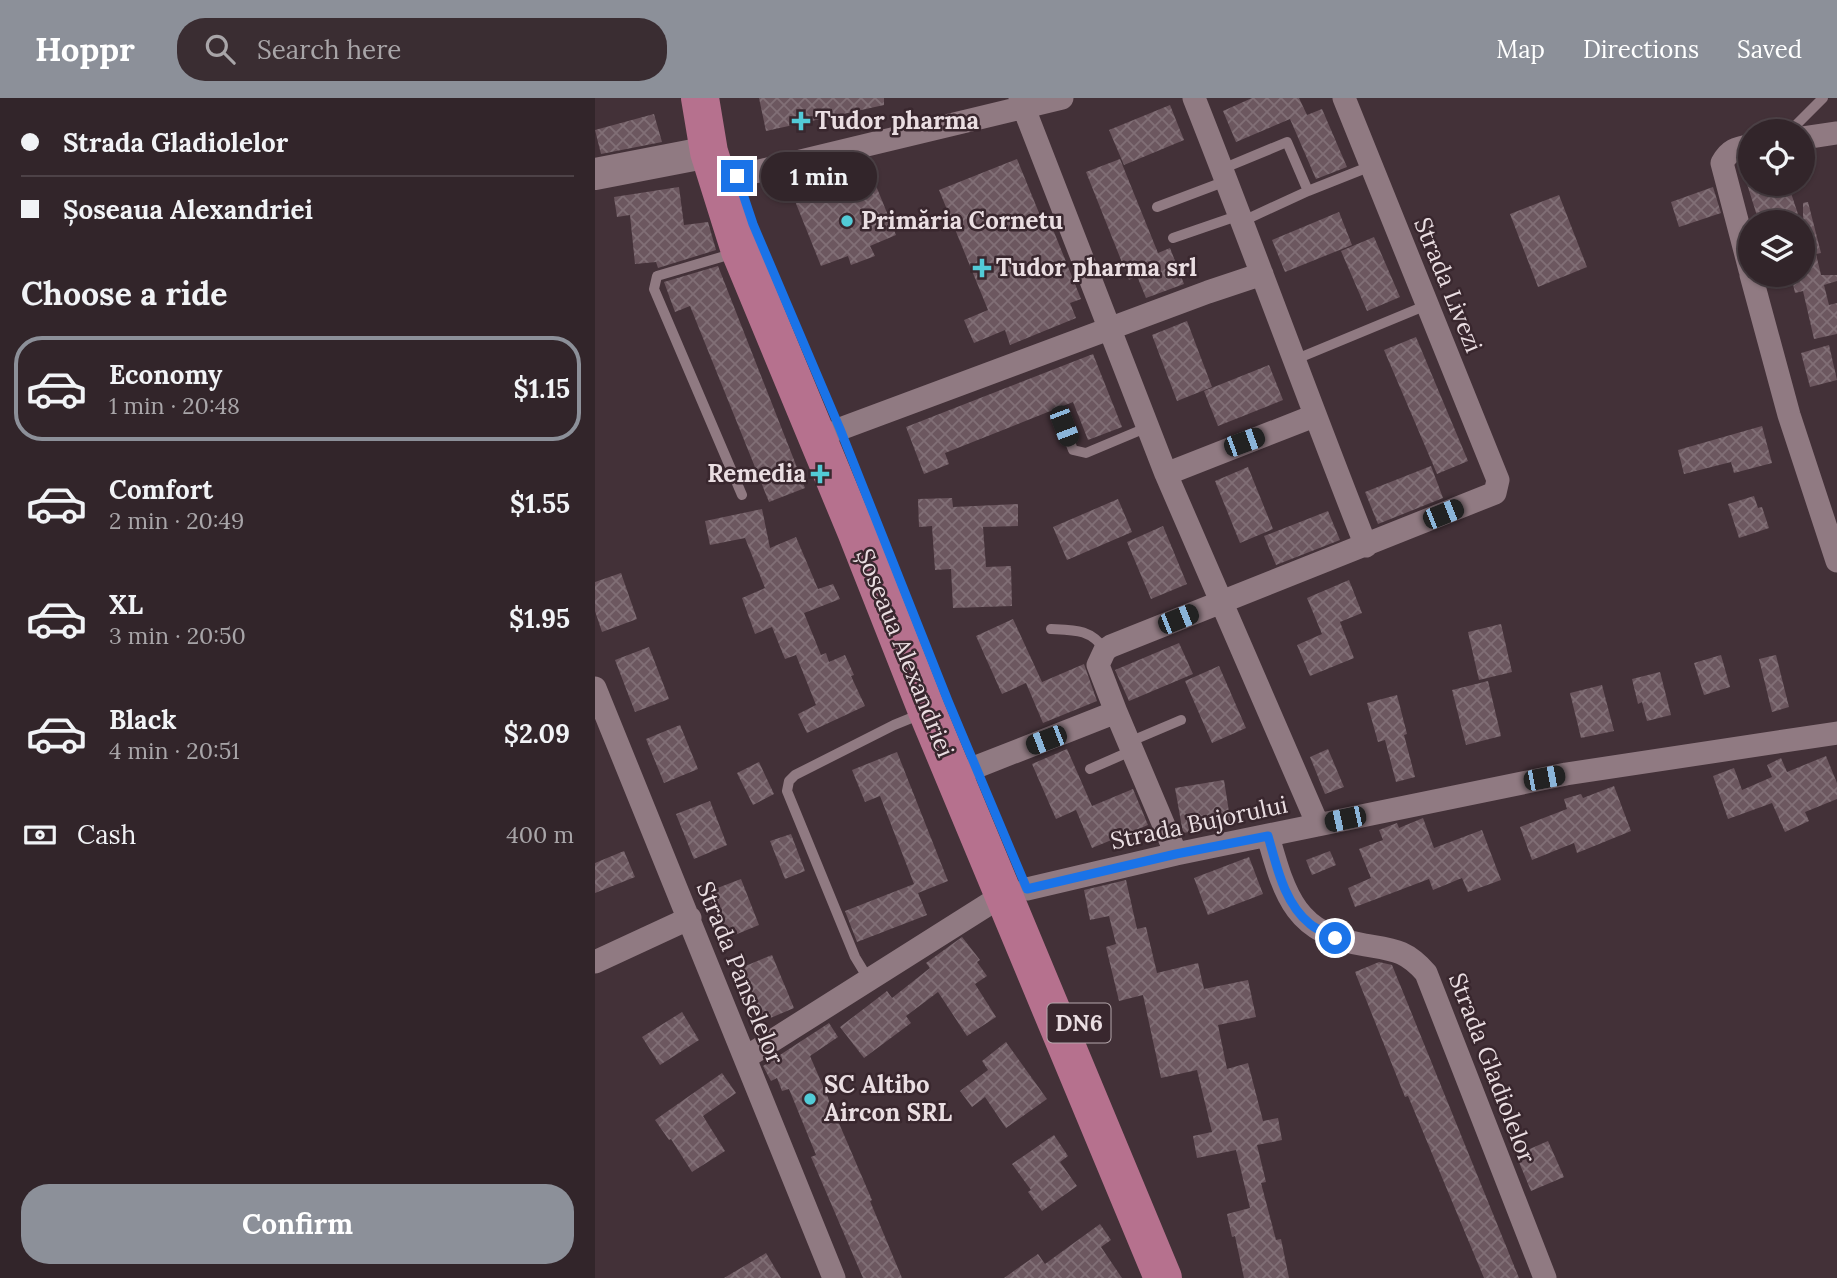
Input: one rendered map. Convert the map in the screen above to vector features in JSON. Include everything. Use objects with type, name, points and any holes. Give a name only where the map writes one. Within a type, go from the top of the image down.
[{"type":"highway","name":"Șoseaua Alexandriei","points":[[700,98],[709,152],[740,251],[927,711],[1094,1061],[1184,1278]]},
{"type":"highway","name":"Șoseaua Alexandriei","points":[[722,98],[737,176],[753,224],[840,429],[976,768],[1015,892],[1163,1278]]},
{"type":"street","points":[[737,176],[1021,103],[1062,98]]},
{"type":"street","points":[[1176,854],[1129,747],[1098,665],[1105,650],[1222,601],[1366,546],[1194,98]]},
{"type":"street","name":"Strada Livezi","points":[[1344,98],[1497,480],[1495,493],[1366,546]]},
{"type":"street","points":[[1021,103],[1166,474],[1318,825]]},
{"type":"street","points":[[1815,136],[1837,133]]},
{"type":"street","points":[[1738,148],[1727,155],[1722,163],[1738,223]]},
{"type":"street","points":[[595,174],[709,152]]},
{"type":"street","points":[[840,429],[1262,274]]},
{"type":"street","points":[[1755,287],[1789,415],[1837,561]]},
{"type":"street","points":[[1166,474],[1314,416]]},
{"type":"street","name":"Strada Panselelor","points":[[595,688],[834,1278]]},
{"type":"street","points":[[976,768],[1116,712]]},
{"type":"street","name":"Strada Bujorului","points":[[745,1058],[1015,892],[1176,854],[1566,774],[1837,733]]},
{"type":"street","name":"Strada Gladiolelor","points":[[1268,836],[1280,877],[1292,904],[1311,924],[1335,938],[1392,949],[1413,958],[1426,973],[1545,1278]]},
{"type":"street","points":[[595,962],[689,918]]},
{"type":"lane","points":[[1802,119],[1823,98]]},
{"type":"lane","points":[[1157,207],[1287,142],[1308,191]]},
{"type":"lane","points":[[1173,238],[1242,218],[1371,166]]},
{"type":"lane","points":[[740,251],[657,276],[654,289],[742,495]]},
{"type":"lane","points":[[1294,360],[1427,305]]},
{"type":"lane","points":[[1064,426],[1073,450],[1079,453],[1086,453],[1148,427]]},
{"type":"lane","points":[[1051,629],[1088,634],[1098,639],[1105,650]]},
{"type":"lane","points":[[869,980],[855,957],[792,804],[787,791],[789,781],[795,775],[927,711]]},
{"type":"lane","points":[[1090,769],[1181,720]]},
{"type":"building","points":[[759,98],[884,98],[884,105],[766,131]]},
{"type":"building","points":[[1252,98],[1299,98],[1307,115],[1322,109],[1347,167],[1316,179],[1290,119],[1236,142],[1223,111]]},
{"type":"building","points":[[1170,105],[1184,140],[1124,165],[1109,130]]},
{"type":"building","points":[[654,114],[662,142],[601,154],[595,130]]},
{"type":"building","points":[[1017,159],[1046,230],[1052,227],[1081,299],[1070,303],[1076,318],[1010,345],[1005,330],[974,343],[964,320],[988,310],[939,190]]},
{"type":"building","points":[[1120,159],[1158,253],[1170,248],[1184,284],[1146,298],[1137,276],[1129,280],[1086,172]]},
{"type":"building","points":[[870,171],[896,235],[870,246],[875,256],[851,265],[848,256],[821,266],[795,201]]},
{"type":"building","points":[[679,187],[684,225],[708,222],[716,250],[658,268],[656,262],[635,264],[630,215],[617,217],[614,197]]},
{"type":"building","points":[[1713,187],[1721,213],[1679,227],[1671,202]]},
{"type":"building","points":[[1559,195],[1587,267],[1538,287],[1510,214]]},
{"type":"building","points":[[1751,196],[1792,196],[1797,210],[1755,210]]},
{"type":"building","points":[[1808,202],[1810,210],[1803,210],[1803,203]]},
{"type":"building","points":[[1339,212],[1352,245],[1285,272],[1272,240]]},
{"type":"building","points":[[1815,229],[1821,253],[1816,254],[1821,275],[1837,275],[1837,281],[1824,285],[1829,305],[1837,303],[1837,334],[1814,339],[1803,291],[1795,293],[1794,287],[1815,287]]},
{"type":"building","points":[[1374,237],[1400,297],[1367,311],[1341,251]]},
{"type":"building","points":[[718,266],[805,488],[769,502],[690,306],[675,312],[664,282]]},
{"type":"building","points":[[1187,321],[1212,387],[1177,401],[1152,335]]},
{"type":"building","points":[[1416,337],[1468,461],[1437,474],[1384,350]]},
{"type":"building","points":[[1829,345],[1837,380],[1810,387],[1801,353]]},
{"type":"building","points":[[1093,354],[1122,427],[1088,440],[1073,402],[945,453],[949,464],[924,474],[906,427]]},
{"type":"building","points":[[1269,365],[1283,400],[1218,426],[1204,391]]},
{"type":"building","points":[[1762,426],[1772,463],[1734,473],[1731,462],[1684,474],[1678,450]]},
{"type":"building","points":[[1431,466],[1443,498],[1378,524],[1365,492]]},
{"type":"building","points":[[1248,467],[1273,529],[1240,543],[1215,481]]},
{"type":"building","points":[[1754,496],[1758,508],[1762,507],[1769,528],[1739,538],[1728,504]]},
{"type":"building","points":[[952,498],[953,507],[1018,504],[1018,526],[983,527],[986,567],[1011,566],[1012,606],[953,608],[951,569],[935,570],[932,526],[919,527],[918,499]]},
{"type":"building","points":[[1118,499],[1132,532],[1067,560],[1053,527]]},
{"type":"building","points":[[762,509],[770,548],[796,537],[818,589],[833,584],[840,599],[804,613],[821,655],[826,653],[829,662],[845,655],[865,706],[807,733],[798,714],[816,705],[796,655],[785,659],[772,627],[755,634],[742,598],[765,588],[745,538],[710,545],[705,521]]},
{"type":"building","points":[[1328,511],[1340,540],[1276,565],[1264,536]]},
{"type":"building","points":[[1163,526],[1187,584],[1151,599],[1127,542]]},
{"type":"building","points":[[621,573],[637,619],[602,632],[595,611],[595,582]]},
{"type":"building","points":[[1349,580],[1362,613],[1340,622],[1354,658],[1310,676],[1297,645],[1322,634],[1307,598]]},
{"type":"building","points":[[1013,619],[1042,682],[1084,664],[1097,701],[1043,723],[1026,683],[1002,694],[976,636]]},
{"type":"building","points":[[1501,624],[1512,672],[1479,680],[1468,632]]},
{"type":"building","points":[[1179,643],[1193,674],[1129,701],[1115,670]]},
{"type":"building","points":[[649,647],[669,699],[635,712],[615,660]]},
{"type":"building","points":[[1721,655],[1730,687],[1704,695],[1694,663]]},
{"type":"building","points":[[1776,655],[1789,707],[1772,712],[1759,659]]},
{"type":"building","points":[[1219,666],[1246,728],[1212,743],[1185,681]]},
{"type":"building","points":[[1660,672],[1671,715],[1647,721],[1642,702],[1638,704],[1632,679]]},
{"type":"building","points":[[1488,681],[1501,736],[1466,745],[1452,690]]},
{"type":"building","points":[[1602,685],[1614,731],[1581,738],[1570,693]]},
{"type":"building","points":[[1397,695],[1415,777],[1396,782],[1385,740],[1378,742],[1367,703]]},
{"type":"building","points":[[680,725],[698,769],[664,783],[646,739]]},
{"type":"building","points":[[1067,749],[1092,806],[1133,789],[1148,825],[1092,848],[1076,810],[1056,819],[1032,764]]},
{"type":"building","points":[[1328,749],[1344,787],[1325,794],[1310,757]]},
{"type":"building","points":[[897,752],[948,881],[918,893],[927,915],[857,942],[845,911],[914,884],[880,796],[865,802],[852,770]]},
{"type":"building","points":[[1826,756],[1837,783],[1837,799],[1805,812],[1809,821],[1785,832],[1772,803],[1728,819],[1713,776],[1734,768],[1742,790],[1772,777],[1767,765],[1781,758],[1787,772]]},
{"type":"building","points":[[759,762],[774,794],[753,805],[737,773]]},
{"type":"building","points":[[1224,780],[1231,825],[1183,833],[1175,788]]},
{"type":"building","points":[[1614,786],[1631,831],[1577,853],[1574,843],[1532,860],[1520,827],[1567,809],[1564,799],[1581,794],[1583,798]]},
{"type":"building","points":[[710,801],[727,845],[694,859],[676,814]]},
{"type":"building","points":[[1423,818],[1434,848],[1482,830],[1501,880],[1468,892],[1462,878],[1433,890],[1429,879],[1355,907],[1348,888],[1371,878],[1359,849],[1383,840],[1379,830],[1397,823],[1399,828]]},
{"type":"building","points":[[791,834],[805,871],[785,879],[770,841]]},
{"type":"building","points":[[624,851],[635,877],[595,893],[595,863]]},
{"type":"building","points":[[1330,851],[1336,865],[1312,875],[1306,860]]},
{"type":"building","points":[[1249,857],[1263,894],[1208,915],[1194,878]]},
{"type":"building","points":[[741,879],[759,925],[725,939],[707,892]]},
{"type":"building","points":[[1126,880],[1137,929],[1146,927],[1157,973],[1198,963],[1204,989],[1248,980],[1256,1017],[1218,1025],[1227,1069],[1248,1063],[1263,1121],[1278,1118],[1282,1140],[1257,1145],[1266,1182],[1261,1183],[1276,1240],[1281,1239],[1289,1278],[1244,1278],[1227,1214],[1250,1208],[1236,1150],[1197,1158],[1193,1136],[1212,1132],[1197,1070],[1161,1078],[1143,995],[1119,1001],[1106,947],[1116,944],[1109,916],[1090,920],[1084,890]]},
{"type":"building","points":[[962,937],[980,960],[977,962],[987,976],[975,984],[996,1017],[967,1036],[938,992],[906,1016],[911,1023],[864,1058],[840,1027],[887,991],[892,998],[930,968],[926,963]]},
{"type":"building","points":[[772,955],[794,1008],[761,1022],[738,969]]},
{"type":"building","points":[[1379,962],[1392,965],[1519,1278],[1484,1278],[1408,1096],[1405,1097],[1355,972]]},
{"type":"building","points":[[682,1012],[699,1040],[660,1065],[642,1037]]},
{"type":"building","points":[[829,1023],[838,1037],[810,1056],[872,1200],[870,1201],[902,1278],[863,1278],[811,1157],[816,1155],[789,1089],[782,1091],[777,1078],[771,1081],[763,1066]]},
{"type":"building","points":[[1006,1042],[1047,1099],[1006,1128],[985,1097],[972,1107],[960,1091],[988,1070],[982,1061]]},
{"type":"building","points":[[722,1073],[736,1093],[703,1116],[725,1151],[692,1172],[655,1120]]},
{"type":"building","points":[[1054,1135],[1068,1156],[1060,1162],[1077,1186],[1042,1211],[1012,1164]]},
{"type":"building","points":[[1548,1141],[1564,1177],[1531,1191],[1516,1155]]},
{"type":"building","points":[[1100,1224],[1111,1240],[1101,1247],[1122,1278],[1004,1278],[1038,1254],[1045,1264]]},
{"type":"building","points":[[766,1253],[781,1278],[724,1278]]},
{"type":"place","name":"Tudor pharma","points":[[801,121]]},
{"type":"place","name":"Primăria Cornetu","points":[[847,221]]},
{"type":"place","name":"Tudor pharma srl","points":[[982,268]]},
{"type":"place","name":"Remedia","points":[[820,474]]},
{"type":"place","name":"SC Altibo Aircon SRL","points":[[810,1099]]},
{"type":"route","points":[[737,176],[753,224],[840,429],[948,701],[1027,889],[1176,854],[1268,836],[1280,877],[1292,904],[1311,924],[1335,938]]}]
